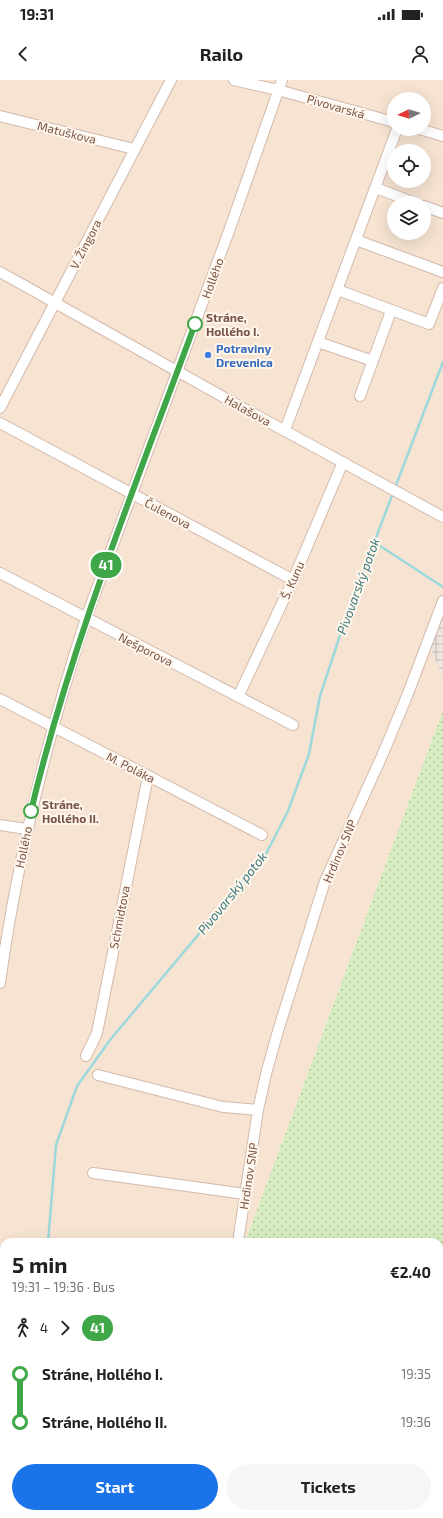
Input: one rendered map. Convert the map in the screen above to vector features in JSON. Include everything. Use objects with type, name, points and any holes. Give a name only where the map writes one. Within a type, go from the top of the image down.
[{"type":"street","name":"V. Žingora","points":[[0,408],[171,80]]},
{"type":"street","name":"Pivovarská","points":[[234,80],[280,85],[387,120]]},
{"type":"street","name":"Hollého","points":[[0,983],[3,943],[26,830],[52,726],[86,618],[178,370],[280,85]]},
{"type":"street","name":"Matuškova","points":[[0,116],[134,149]]},
{"type":"street","points":[[431,132],[443,136]]},
{"type":"street","points":[[285,430],[395,136]]},
{"type":"street","points":[[376,188],[397,196]]},
{"type":"street","points":[[431,209],[443,213]]},
{"type":"street","points":[[356,240],[443,272]]},
{"type":"street","name":"Halašova","points":[[0,272],[443,517]]},
{"type":"street","points":[[338,290],[429,324],[443,288]]},
{"type":"street","points":[[360,396],[391,311]]},
{"type":"street","points":[[318,342],[373,361]]},
{"type":"street","name":"Čulenova","points":[[0,423],[293,580]]},
{"type":"street","name":"Š. Kunu","points":[[238,697],[293,580],[343,462]]},
{"type":"street","name":"Nešporova","points":[[0,573],[293,725]]},
{"type":"street","name":"Hrdinov SNP","points":[[239,1238],[258,1110],[278,1032],[325,881],[382,756],[443,600]]},
{"type":"street","name":"M. Poláka","points":[[0,699],[262,835]]},
{"type":"street","name":"Schmidtova","points":[[86,1056],[97,1033],[148,776]]},
{"type":"street","points":[[0,825],[26,830]]},
{"type":"street","points":[[98,1075],[223,1107],[258,1110]]},
{"type":"street","points":[[92,1173],[245,1194]]},
{"type":"shaded area","points":[[0,80],[443,80],[443,612],[425,634],[443,678],[443,710],[246,1238],[0,1238]]},
{"type":"shaded area","points":[[443,612],[443,678],[425,634]]},
{"type":"green space","points":[[443,710],[443,1238],[246,1238]]},
{"type":"waterway","name":"Pivovarský potok","points":[[395,488],[443,362]]},
{"type":"waterway","name":"Pivovarský potok","points":[[48,1238],[56,1145],[77,1086],[110,1040],[266,854],[288,811],[309,754],[320,696],[349,608],[393,493]]},
{"type":"waterway","points":[[374,542],[443,587]]},
{"type":"bus line","name":"41","points":[[31,811],[52,726],[86,618],[195,324]]},
{"type":"place","name":"Stráne, Hollého I.","points":[[195,324]]},
{"type":"place","name":"Potraviny Drevenica","points":[[208,355]]},
{"type":"place","name":"Stráne, Hollého II.","points":[[31,811]]}]
